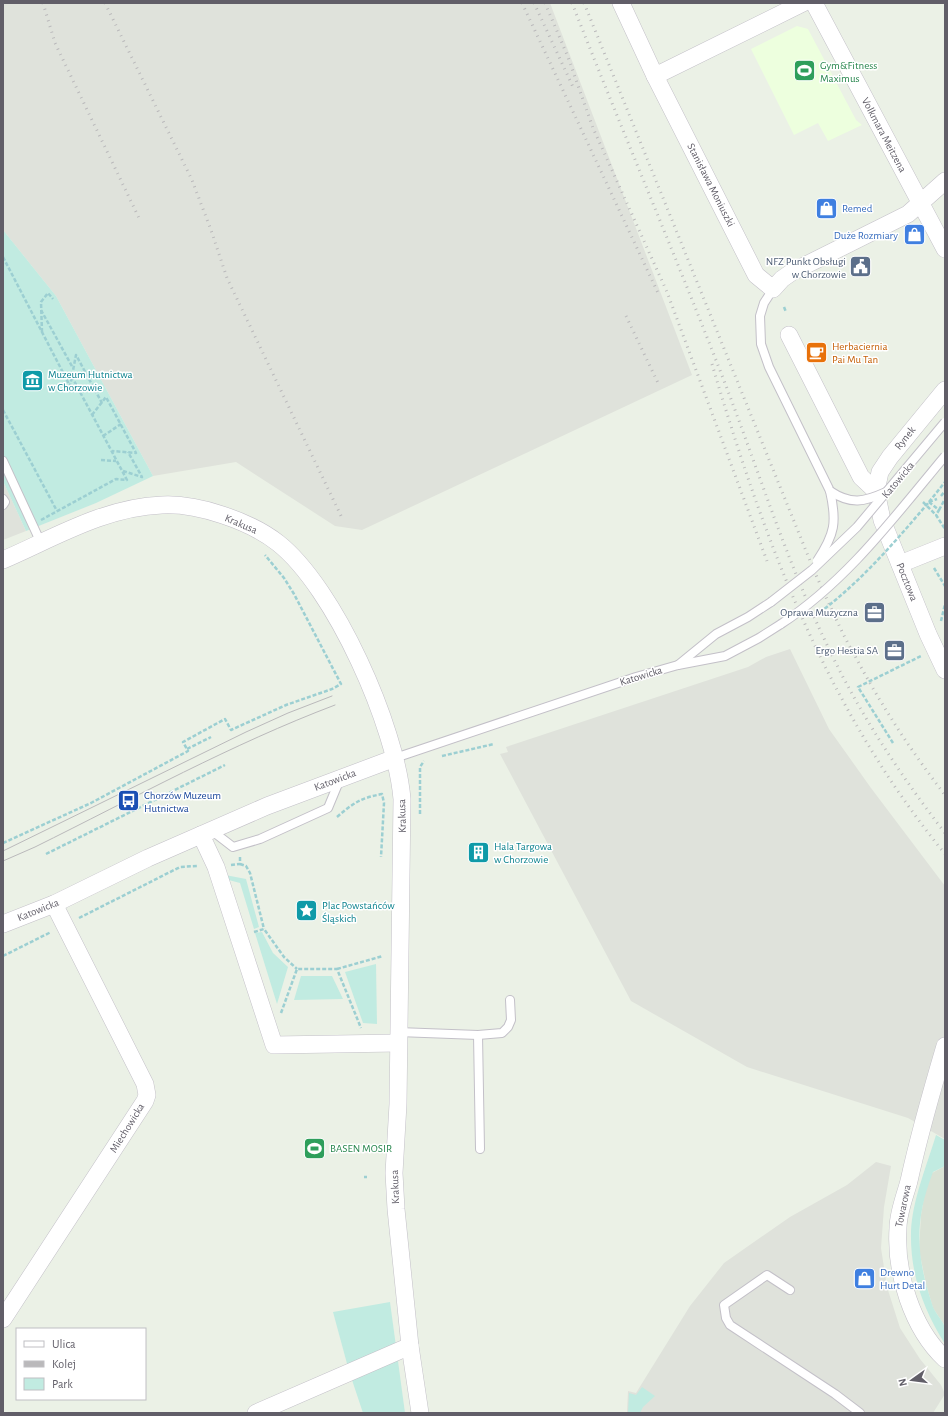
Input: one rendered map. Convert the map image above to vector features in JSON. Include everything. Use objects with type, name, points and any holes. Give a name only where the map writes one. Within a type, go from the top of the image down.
[{"type":"street","name":"Stanisława Moniuszki","points":[[622,3],[655,76],[756,275],[773,289]]},
{"type":"street","points":[[655,76],[782,8],[803,3]]},
{"type":"street","name":"Volkmara Meitzena","points":[[814,3],[920,203]]},
{"type":"street","points":[[773,289],[789,274],[908,214],[945,181]]},
{"type":"street","points":[[920,203],[945,249]]},
{"type":"street","points":[[789,335],[860,478],[882,491]]},
{"type":"street","name":"Rynek","points":[[882,491],[880,472],[890,457],[945,390]]},
{"type":"street","name":"Pocztowa","points":[[882,491],[882,520],[928,634],[945,670]]},
{"type":"street","name":"Krakusa","points":[[3,560],[84,523],[120,512],[161,505],[206,511],[250,526],[282,547],[310,578],[324,597],[371,689],[395,758],[401,787],[403,820],[395,1190],[410,1346],[420,1413]]},
{"type":"street","points":[[900,564],[945,546]]},
{"type":"street","name":"Katowicka","points":[[3,924],[54,904],[148,858],[206,832],[340,778],[395,758]]},
{"type":"street","points":[[206,832],[274,1045],[398,1038]]},
{"type":"street","name":"Miechowicka","points":[[3,1319],[110,1156],[145,1101],[147,1095],[145,1084],[60,932],[54,904]]},
{"type":"street","name":"Towarowa","points":[[945,1046],[927,1105],[898,1227],[899,1262],[910,1302],[921,1328],[938,1353],[945,1359]]},
{"type":"street","points":[[256,1413],[410,1346]]},
{"type":"lane","points":[[773,289],[764,303],[760,316],[761,344],[769,367],[830,491],[835,512],[833,530],[826,548],[812,570]]},
{"type":"lane","name":"Katowicka","points":[[678,665],[716,634],[748,617],[771,602],[812,570],[857,527],[882,491],[945,422]]},
{"type":"lane","name":"Katowicka","points":[[395,758],[628,679],[678,665],[725,656],[760,638],[781,624],[825,590],[859,558],[874,543],[945,456]]},
{"type":"lane","points":[[3,461],[41,543]]},
{"type":"lane","points":[[830,491],[840,497],[852,501],[867,500],[882,491]]},
{"type":"lane","points":[[3,499],[5,502],[3,505]]},
{"type":"lane","points":[[206,832],[233,847],[260,839],[328,808],[340,778]]},
{"type":"lane","points":[[398,1038],[502,1033],[508,1027],[511,1020],[510,1000]]},
{"type":"lane","points":[[478,1035],[480,1149]]},
{"type":"lane","points":[[790,1290],[767,1275],[724,1305],[726,1318],[730,1325],[835,1394],[860,1413]]},
{"type":"path","points":[[3,257],[6,267],[70,386],[76,355],[102,403]]},
{"type":"path","points":[[42,333],[41,302],[48,293],[53,298]]},
{"type":"path","points":[[784,307],[786,312]]},
{"type":"path","points":[[42,310],[73,368]]},
{"type":"path","points":[[44,519],[116,479],[127,480],[71,377]]},
{"type":"path","points":[[92,415],[106,397],[136,453],[112,451]]},
{"type":"path","points":[[3,410],[57,511]]},
{"type":"path","points":[[104,436],[121,424]]},
{"type":"path","points":[[122,470],[142,477],[128,452]]},
{"type":"path","points":[[101,460],[117,461]]},
{"type":"path","points":[[929,502],[945,482]]},
{"type":"path","points":[[941,496],[945,492]]},
{"type":"path","points":[[929,502],[937,499]]},
{"type":"path","points":[[945,499],[936,514],[945,529]]},
{"type":"path","points":[[929,502],[939,510]]},
{"type":"path","points":[[187,749],[183,742],[225,720],[231,730],[286,705],[332,689],[341,684],[294,594],[284,578],[262,553]]},
{"type":"path","points":[[931,568],[934,568],[945,586]]},
{"type":"path","points":[[940,623],[945,604]]},
{"type":"path","points":[[893,743],[858,687],[925,654]]},
{"type":"path","points":[[3,843],[91,803],[211,737]]},
{"type":"path","points":[[440,756],[494,744]]},
{"type":"path","points":[[420,817],[420,767],[424,760]]},
{"type":"path","points":[[46,854],[225,765]]},
{"type":"path","points":[[337,817],[350,806],[363,798],[382,794],[384,803],[381,857]]},
{"type":"path","points":[[240,864],[246,866],[250,873],[264,929],[284,957],[297,969],[337,969],[383,956]]},
{"type":"path","points":[[3,956],[52,931],[60,932],[180,867],[198,866]]},
{"type":"path","points":[[238,935],[264,929]]},
{"type":"path","points":[[280,1015],[297,969]]},
{"type":"path","points":[[337,969],[361,1029],[366,1030]]},
{"type":"shaded area","points":[[3,3],[550,3],[692,375],[362,530],[335,526],[236,462],[153,476],[56,296],[3,230]]},
{"type":"shaded area","points":[[797,26],[808,29],[856,120],[862,125],[828,141],[818,123],[794,135],[751,49]]},
{"type":"shaded area","points":[[3,481],[26,531],[3,540]]},
{"type":"shaded area","points":[[790,649],[829,729],[871,788],[945,886],[945,1139],[908,1118],[747,1067],[631,1001],[500,754],[508,752],[506,747],[748,667],[766,657]]},
{"type":"shaded area","points":[[876,1162],[891,1166],[884,1207],[881,1248],[887,1287],[900,1328],[920,1359],[941,1385],[945,1394],[933,1413],[627,1413],[628,1391],[636,1393],[690,1306],[724,1263],[790,1217],[847,1185]]},
{"type":"shaded area","points":[[945,1166],[945,1326],[933,1308],[919,1250],[921,1215],[925,1192],[932,1173]]},
{"type":"green space","points":[[3,230],[56,296],[153,476],[96,503],[26,531],[3,481]]},
{"type":"green space","points":[[225,875],[246,879],[259,927],[254,929],[240,883],[225,879]]},
{"type":"green space","points":[[262,932],[273,953],[288,967],[277,1004],[255,933]]},
{"type":"green space","points":[[376,964],[377,1024],[363,1023],[345,972]]},
{"type":"green space","points":[[301,976],[332,976],[343,999],[294,1000]]},
{"type":"green space","points":[[936,1135],[945,1140],[945,1166],[933,1172],[923,1206],[919,1238],[923,1270],[933,1307],[944,1325],[945,1344],[930,1318],[919,1290],[911,1247],[914,1208],[920,1183]]},
{"type":"green space","points":[[390,1302],[405,1413],[363,1413],[349,1371],[333,1312]]},
{"type":"green space","points":[[642,1387],[655,1396],[643,1407],[640,1413],[628,1413],[629,1393],[636,1395]]},
{"type":"tram line","points":[[3,851],[246,732],[288,713],[332,696]]},
{"type":"tram line","points":[[3,861],[35,847],[221,754],[297,720],[335,705]]},
{"type":"railway","points":[[43,3],[55,43],[139,218]]},
{"type":"railway","points":[[105,3],[192,180],[227,278],[343,520]]},
{"type":"railway","points":[[522,3],[659,295]]},
{"type":"railway","points":[[534,3],[573,87]]},
{"type":"railway","points":[[545,3],[568,57],[593,128],[667,292],[767,561]]},
{"type":"railway","points":[[572,3],[723,378],[786,550],[814,618],[842,675],[868,722],[897,768],[945,833]]},
{"type":"railway","points":[[584,3],[829,605],[865,674],[886,710],[908,745],[945,795]]},
{"type":"railway","points":[[626,316],[659,385]]},
{"type":"railway","points":[[712,364],[754,496],[804,621],[833,682],[866,741],[903,798],[945,854]]},
{"type":"place","name":"Gym&Fitness Maximus","points":[[805,71]]},
{"type":"place","name":"Remed","points":[[827,208]]},
{"type":"place","name":"Duże Rozmiary","points":[[914,235]]},
{"type":"place","name":"NFZ Punkt Obsługi w Chorzowie","points":[[861,267]]},
{"type":"place","name":"Herbaciernia Pai Mu Tan","points":[[817,352]]},
{"type":"place","name":"Muzeum Hutnictwa w Chorzowie","points":[[32,380]]},
{"type":"place","name":"Oprawa Muzyczna","points":[[874,612]]},
{"type":"place","name":"Ergo Hestia SA","points":[[894,650]]},
{"type":"place","name":"Chorzów Muzeum Hutnictwa","points":[[128,801]]},
{"type":"place","name":"Hala Targowa w Chorzowie","points":[[479,852]]},
{"type":"place","name":"Plac Powstańców Śląskich","points":[[307,911]]},
{"type":"place","name":"BASEN MOSIR","points":[[314,1148]]},
{"type":"place","name":"Drewno Hurt Detal","points":[[865,1278]]}]
